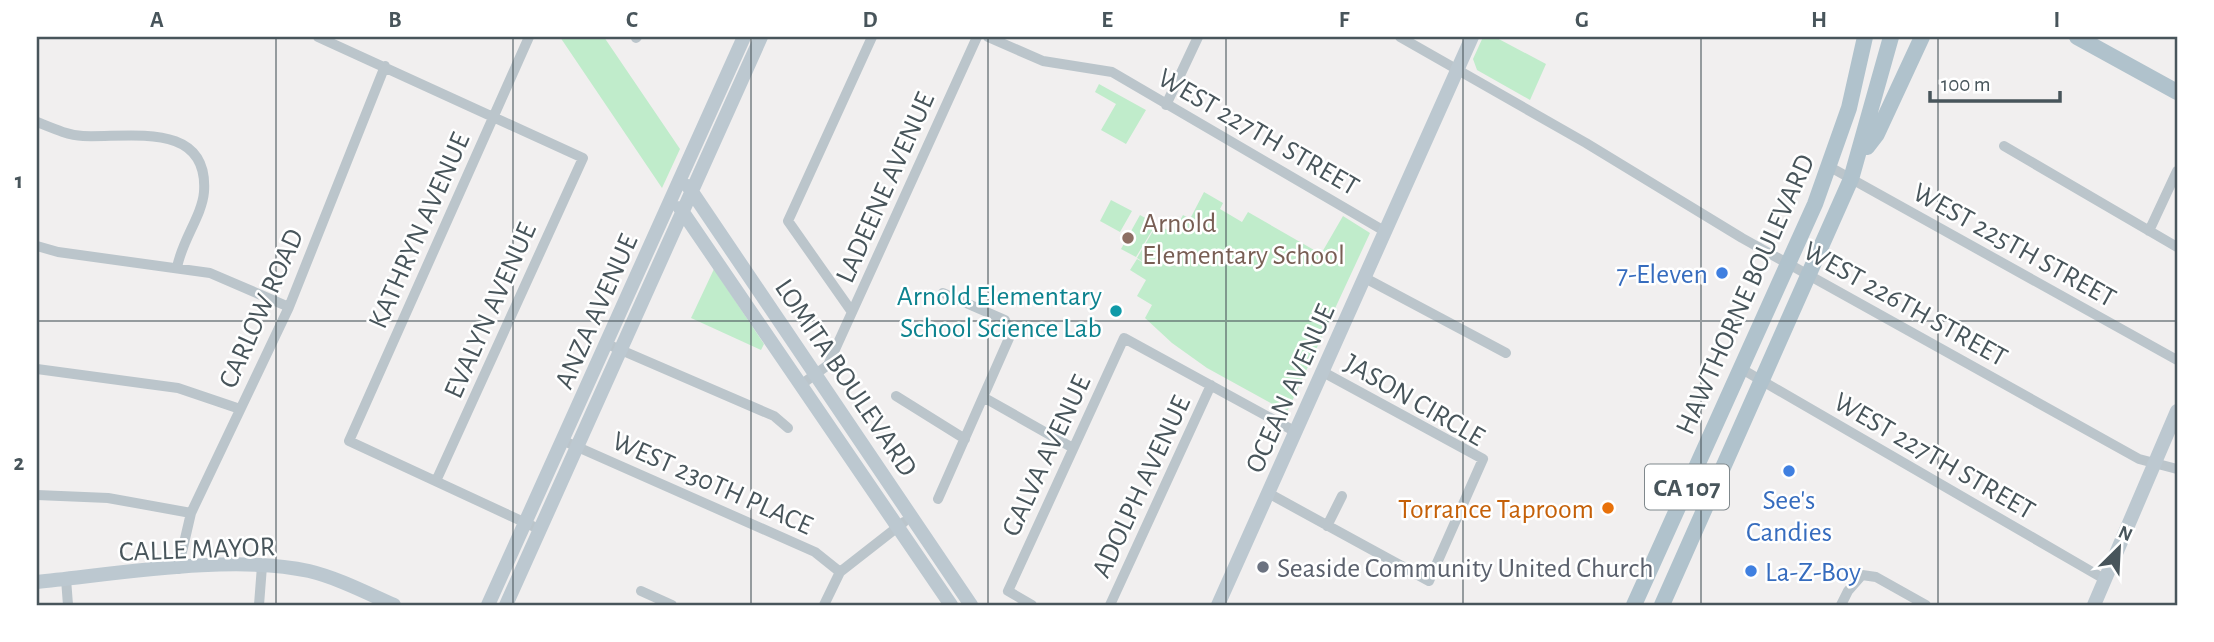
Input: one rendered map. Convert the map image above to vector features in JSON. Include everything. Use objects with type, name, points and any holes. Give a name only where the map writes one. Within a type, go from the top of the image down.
[{"type":"main road","name":"ANZA AVENUE","points":[[506,605],[579,447],[614,347],[673,197],[744,37]]},
{"type":"main road","name":"ANZA AVENUE","points":[[488,605],[564,441],[682,212],[761,37]]},
{"type":"main road","name":"OCEAN AVENUE","points":[[1218,605],[1472,37]]},
{"type":"main road","name":"HAWTHORNE BOULEVARD","points":[[1634,605],[1830,167],[1861,64],[1865,37]]},
{"type":"main road","name":"HAWTHORNE BOULEVARD","points":[[1662,605],[1851,179],[1891,37]]},
{"type":"main road","points":[[1858,157],[1877,134],[1922,37]]},
{"type":"main road","points":[[2077,37],[2177,92]]},
{"type":"main road","name":"LOMITA BOULEVARD","points":[[682,176],[971,605]]},
{"type":"main road","name":"LOMITA BOULEVARD","points":[[673,197],[951,605]]},
{"type":"main road","points":[[2094,605],[2177,411]]},
{"type":"main road","name":"CALLE MAYOR","points":[[37,582],[178,569],[262,566],[310,571],[394,605]]},
{"type":"street","points":[[317,37],[493,117]]},
{"type":"street","name":"KATHRYN AVENUE","points":[[436,481],[349,441],[528,37]]},
{"type":"street","points":[[852,312],[788,220],[872,37]]},
{"type":"street","name":"LADEENE AVENUE","points":[[802,384],[828,365],[977,37]]},
{"type":"street","name":"WEST 227TH STREET","points":[[988,37],[1044,61],[1112,72],[1386,232]]},
{"type":"street","points":[[1166,104],[1198,37]]},
{"type":"street","name":"WEST 226TH STREET","points":[[1400,37],[1788,264],[2139,459],[2177,469]]},
{"type":"street","name":"CARLOW ROAD","points":[[178,569],[191,513],[289,307],[385,66]]},
{"type":"street","name":"EVALYN AVENUE","points":[[436,481],[583,158],[493,117]]},
{"type":"street","points":[[37,122],[80,136],[163,136],[181,142],[194,154],[204,174],[204,196],[180,249],[177,268]]},
{"type":"street","points":[[2004,146],[2177,247]]},
{"type":"street","name":"WEST 225TH STREET","points":[[1830,167],[2177,360]]},
{"type":"street","points":[[2149,231],[2177,171]]},
{"type":"street","points":[[37,246],[58,252],[177,268],[222,277],[289,307]]},
{"type":"street","points":[[1365,278],[1506,353]]},
{"type":"street","points":[[938,499],[1010,336],[1005,320],[943,293]]},
{"type":"street","name":"GALVA AVENUE","points":[[1032,605],[1008,592],[1124,338],[1212,385]]},
{"type":"street","points":[[614,347],[774,416],[788,428]]},
{"type":"street","name":"WEST 227TH STREET","points":[[1741,368],[2106,580]]},
{"type":"street","points":[[37,369],[178,388],[240,409]]},
{"type":"street","name":"JASON CIRCLE","points":[[1323,372],[1483,459],[1429,581],[1327,526]]},
{"type":"street","points":[[1212,385],[1296,432]]},
{"type":"street","name":"ADOLPH AVENUE","points":[[1110,605],[1212,385]]},
{"type":"street","points":[[896,396],[965,439]]},
{"type":"street","points":[[983,397],[1073,448]]},
{"type":"street","name":"WEST 230TH PLACE","points":[[564,441],[815,552],[840,572]]},
{"type":"street","points":[[436,481],[541,530]]},
{"type":"street","points":[[1268,493],[1327,526],[1342,496]]},
{"type":"street","points":[[37,495],[108,498],[191,513]]},
{"type":"street","points":[[824,605],[840,572],[911,516]]},
{"type":"street","points":[[259,605],[262,566]]},
{"type":"street","points":[[1841,605],[1848,591],[1862,575],[1876,577],[1926,605]]},
{"type":"street","points":[[66,579],[68,605]]},
{"type":"street","points":[[641,591],[672,605]]},
{"type":"green space","points":[[560,37],[604,37],[680,149],[662,188]]},
{"type":"green space","points":[[1483,37],[1495,37],[1546,64],[1530,100],[1477,70],[1473,59]]},
{"type":"green space","points":[[1099,84],[1146,110],[1126,144],[1101,130],[1116,104],[1095,92]]},
{"type":"green space","points":[[1204,192],[1223,203],[1220,209],[1242,222],[1248,212],[1321,254],[1343,216],[1370,233],[1287,412],[1207,368],[1172,343],[1145,318],[1152,305],[1137,296],[1146,280],[1130,270],[1137,259],[1153,268],[1137,258],[1157,224],[1173,233],[1183,215],[1190,219]]},
{"type":"green space","points":[[1111,200],[1132,211],[1120,232],[1100,221]]},
{"type":"green space","points":[[1140,215],[1156,224],[1136,257],[1121,249]]},
{"type":"green space","points":[[714,269],[764,344],[761,350],[691,318]]},
{"type":"place","name":"Arnold Elementary School","points":[[1128,238]]},
{"type":"place","name":"7-Eleven","points":[[1722,273]]},
{"type":"place","name":"Arnold Elementary School Science Lab","points":[[1116,311]]},
{"type":"place","name":"See's Candies","points":[[1789,471]]},
{"type":"place","name":"Torrance Taproom","points":[[1608,508]]},
{"type":"place","name":"Seaside Community United Church","points":[[1263,567]]},
{"type":"place","name":"La-Z-Boy","points":[[1751,571]]}]
